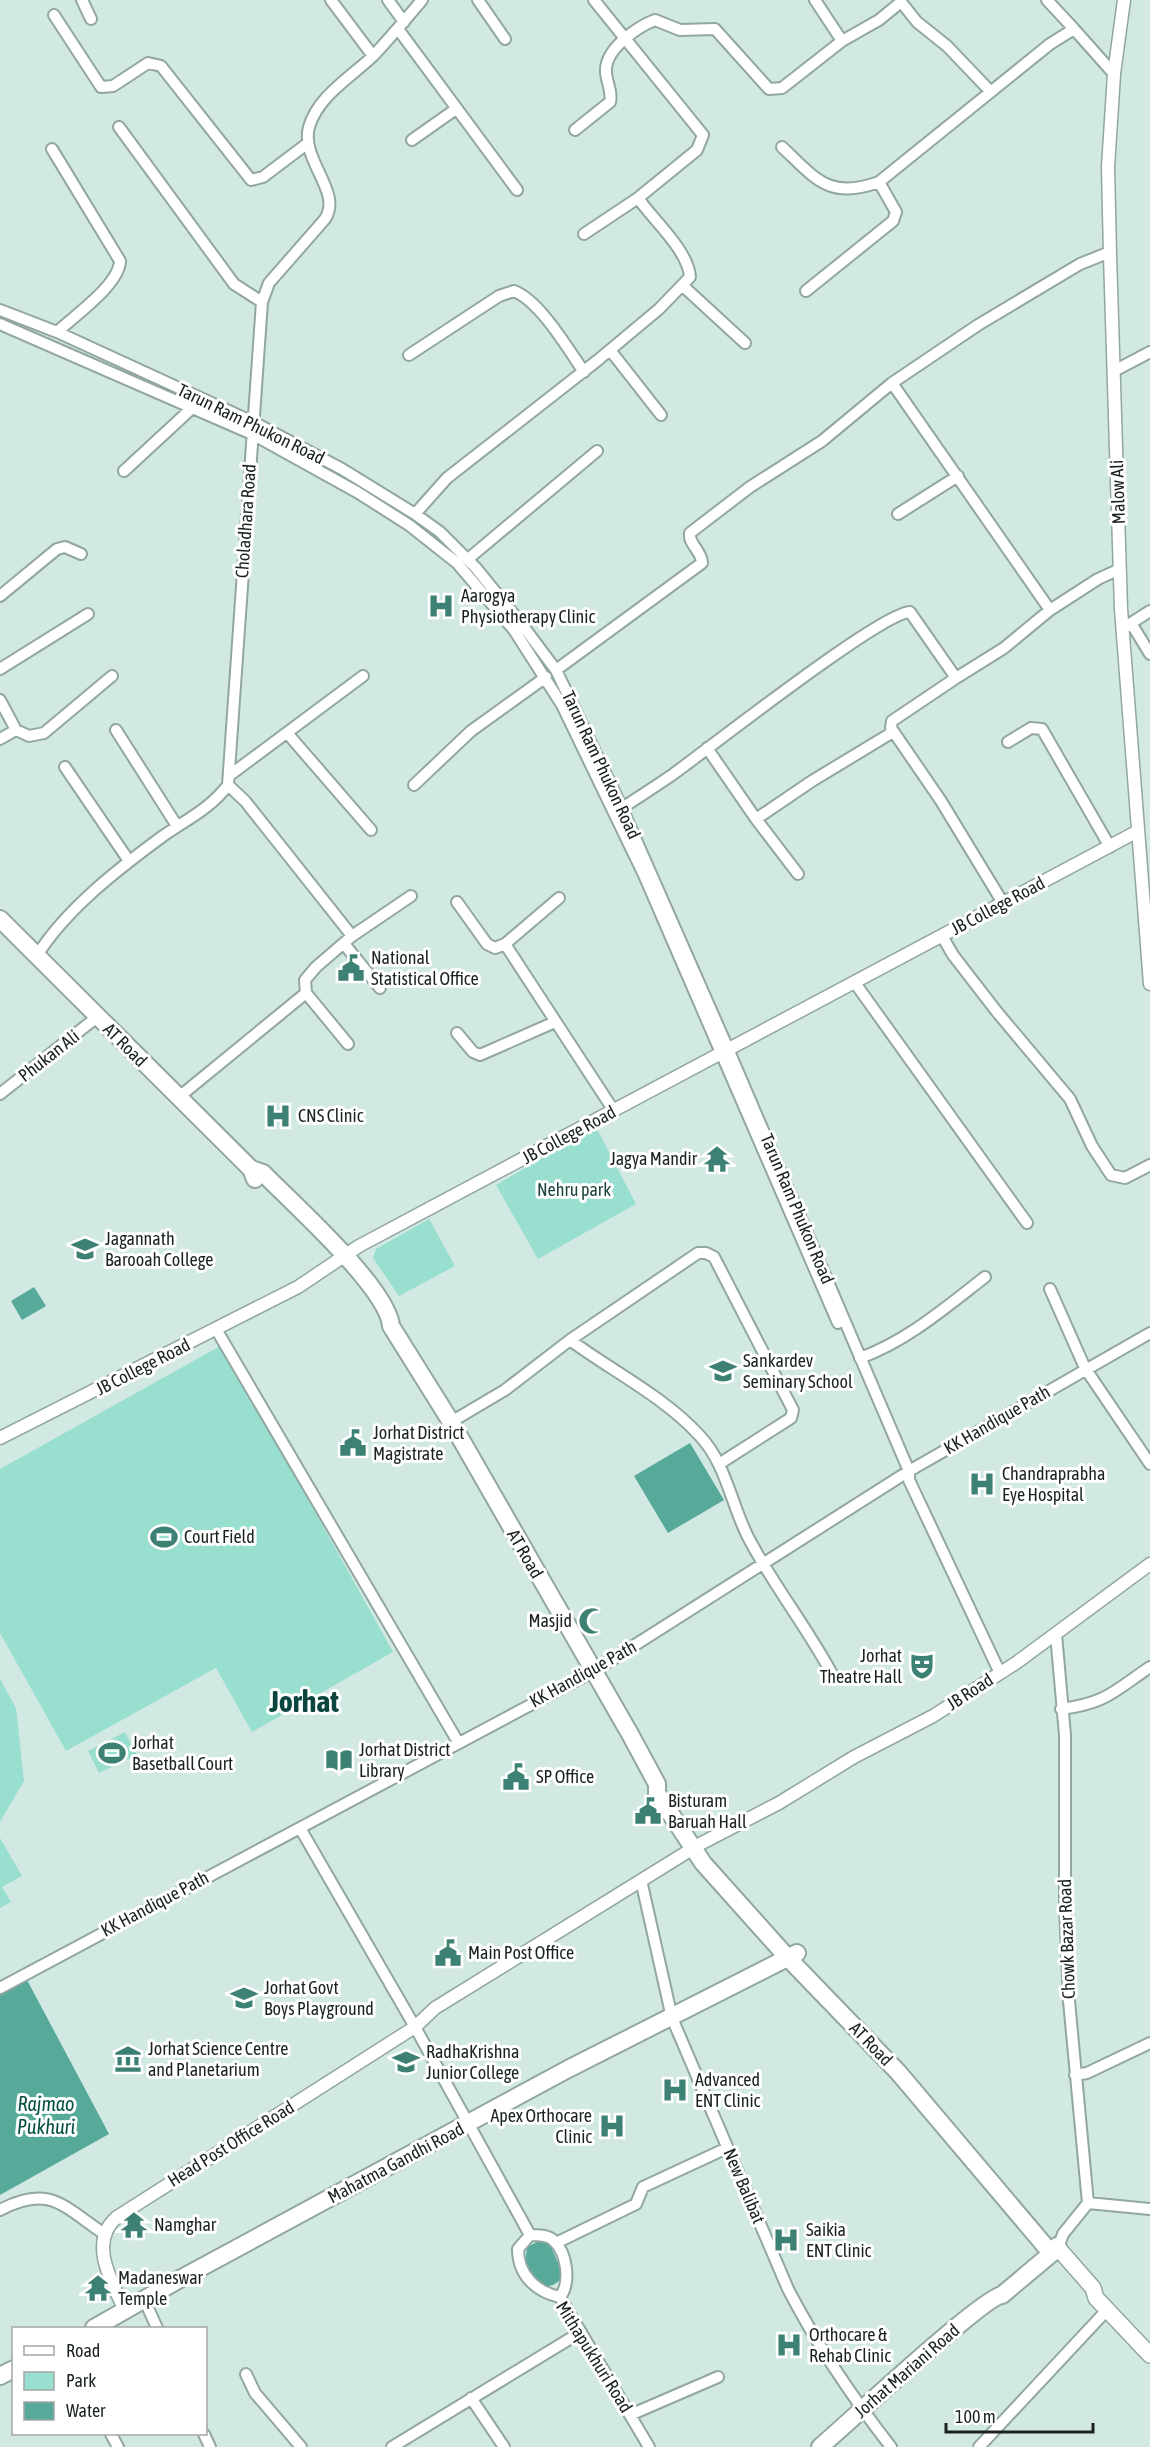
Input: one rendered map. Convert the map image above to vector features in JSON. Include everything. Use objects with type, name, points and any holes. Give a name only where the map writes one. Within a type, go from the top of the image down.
[{"type":"main road","name":"AT Road","points":[[0,919],[251,1169],[256,1180],[341,1258],[382,1323],[391,1326],[451,1422],[657,1784],[657,1793],[698,1849],[1054,2244],[1087,2294],[1096,2298],[1150,2355]]},
{"type":"main road","name":"Mahatma Gandhi Road","points":[[96,2327],[568,2069],[793,1955]]},
{"type":"main road","name":"Jorhat Mariani Road","points":[[820,2447],[994,2296],[1002,2295],[1054,2244]]},
{"type":"street","points":[[82,0],[91,19]]},
{"type":"street","points":[[331,0],[373,56]]},
{"type":"street","points":[[388,0],[401,25],[456,109],[517,190]]},
{"type":"street","points":[[54,15],[102,87],[113,86],[148,63],[161,66],[251,180],[263,177],[308,143],[309,127],[318,108],[373,56],[422,0]]},
{"type":"street","points":[[478,0],[505,39]]},
{"type":"street","points":[[584,234],[638,198],[697,150],[703,135],[594,0]]},
{"type":"street","points":[[815,0],[842,41]]},
{"type":"street","points":[[1047,0],[1114,74]]},
{"type":"street","name":"Malow Ali","points":[[1124,0],[1114,74],[1108,167],[1110,252],[1120,569],[1127,626],[1138,831],[1150,984]]},
{"type":"street","points":[[575,130],[610,102],[611,89],[606,67],[612,53],[626,39],[655,20],[680,30],[715,29],[769,89],[774,90],[791,82],[842,41],[879,20],[900,1],[916,22],[947,46],[990,91]]},
{"type":"street","points":[[782,147],[817,180],[836,189],[860,189],[879,182],[990,91],[1050,44],[1074,29]]},
{"type":"street","points":[[412,140],[456,109]]},
{"type":"street","points":[[119,127],[234,284],[262,302]]},
{"type":"street","name":"Choladhara Road","points":[[229,780],[262,302],[269,283],[325,219],[331,208],[328,193],[308,143]]},
{"type":"street","points":[[52,149],[120,261],[119,270],[112,281],[57,332]]},
{"type":"street","points":[[806,291],[893,221],[896,212],[879,182]]},
{"type":"street","points":[[415,514],[447,478],[584,372],[683,286],[690,277],[690,267],[638,198]]},
{"type":"street","points":[[556,670],[639,608],[698,568],[703,561],[689,537],[693,530],[750,487],[822,441],[892,382],[1021,297],[1080,264],[1110,252]]},
{"type":"street","points":[[683,286],[745,343]]},
{"type":"street","points":[[408,356],[499,296],[514,291],[524,296],[548,322],[584,372]]},
{"type":"street","name":"Tarun Ram Phukon Road","points":[[0,310],[57,332],[253,422],[342,469],[415,514],[468,560],[556,670],[622,808],[907,1476],[1000,1673]]},
{"type":"street","name":"Tarun Ram Phukon Road","points":[[0,324],[252,434],[377,504],[409,525],[457,563],[514,630],[546,677],[644,875],[726,1052],[860,1358],[907,1476]]},
{"type":"street","points":[[610,350],[661,415]]},
{"type":"street","points":[[1114,371],[1150,352]]},
{"type":"street","points":[[892,382],[1050,610]]},
{"type":"street","points":[[124,471],[191,409]]},
{"type":"street","points":[[468,560],[597,451]]},
{"type":"street","points":[[898,514],[958,476]]},
{"type":"street","points":[[0,596],[57,549],[65,547],[81,554]]},
{"type":"street","points":[[1003,903],[947,810],[893,732],[892,721],[1004,648],[1050,610],[1098,579],[1120,569]]},
{"type":"street","points":[[1150,611],[1127,626],[1150,654]]},
{"type":"street","points":[[622,808],[673,775],[805,677],[902,613],[910,612],[915,615],[956,678]]},
{"type":"street","points":[[0,669],[87,614]]},
{"type":"street","points":[[0,700],[16,730],[29,736],[44,733],[111,676]]},
{"type":"street","points":[[36,957],[46,942],[129,861],[206,808],[229,780],[363,676]]},
{"type":"street","points":[[414,785],[471,731],[546,677]]},
{"type":"street","points":[[1008,742],[1031,728],[1042,729],[1110,847]]},
{"type":"street","points":[[0,739],[16,730]]},
{"type":"street","points":[[116,730],[177,826]]},
{"type":"street","points":[[756,819],[812,781],[893,732]]},
{"type":"street","points":[[288,734],[357,811],[371,830]]},
{"type":"street","points":[[707,748],[756,819],[798,874]]},
{"type":"street","points":[[65,767],[129,861]]},
{"type":"street","points":[[229,780],[348,940],[380,988]]},
{"type":"street","name":"JB College Road","points":[[0,1438],[298,1287],[341,1258],[1138,831]]},
{"type":"street","points":[[348,1044],[306,993],[305,980],[316,966],[348,940],[411,896]]},
{"type":"street","points":[[457,902],[491,948],[505,944],[559,898]]},
{"type":"street","points":[[942,936],[953,955],[997,1012],[1070,1099],[1092,1146],[1111,1175],[1125,1178],[1150,1166]]},
{"type":"street","points":[[505,944],[614,1111]]},
{"type":"street","points":[[855,983],[1027,1223]]},
{"type":"street","points":[[179,1097],[306,993]]},
{"type":"street","name":"Phukan Ali","points":[[1,1091],[97,1017]]},
{"type":"street","points":[[458,1033],[473,1052],[480,1056],[555,1022]]},
{"type":"street","points":[[451,1422],[505,1390],[570,1340],[698,1253],[706,1252],[714,1257],[793,1410],[791,1418],[719,1464]]},
{"type":"street","points":[[860,1358],[878,1351],[929,1320],[985,1277]]},
{"type":"street","points":[[1050,1289],[1085,1368],[1150,1464]]},
{"type":"street","points":[[216,1329],[458,1742]]},
{"type":"street","name":"KK Handique Path","points":[[0,1988],[594,1671],[764,1566],[814,1530],[1085,1368],[1150,1333]]},
{"type":"street","points":[[570,1340],[690,1426],[719,1464],[747,1534],[764,1566],[832,1674]]},
{"type":"street","name":"JB Road","points":[[698,1849],[854,1757],[933,1716],[1056,1634],[1150,1564]]},
{"type":"street","name":"Chowk Bazar Road","points":[[1056,1634],[1065,1735],[1066,1918],[1076,2075],[1088,2203]]},
{"type":"street","points":[[1061,1709],[1092,1705],[1125,1686],[1150,1667]]},
{"type":"street","points":[[300,1828],[415,2026],[530,2235],[548,2238],[556,2243],[567,2278],[560,2296]]},
{"type":"street","name":"Head Post Office Road","points":[[103,2233],[111,2223],[137,2203],[415,2026],[435,2008],[698,1849]]},
{"type":"street","name":"New Balibat","points":[[642,1884],[672,2018],[793,2299],[808,2328],[891,2447]]},
{"type":"street","points":[[1076,2075],[1087,2073],[1150,2043]]},
{"type":"street","points":[[556,2243],[636,2204],[640,2201],[643,2187],[727,2148]]},
{"type":"street","points":[[0,2210],[26,2198],[41,2196],[54,2200],[103,2233],[103,2254],[125,2310]]},
{"type":"street","points":[[1054,2244],[1088,2203],[1150,2209]]},
{"type":"street","name":"Mithapukhuri Road","points":[[530,2235],[518,2249],[525,2273],[537,2290],[560,2296],[649,2447]]},
{"type":"street","points":[[144,2299],[157,2327]]},
{"type":"street","points":[[979,2447],[1107,2310]]},
{"type":"street","points":[[392,2447],[581,2332]]},
{"type":"street","points":[[246,2374],[255,2393],[301,2447]]},
{"type":"street","points":[[630,2415],[718,2377]]},
{"type":"street","points":[[471,2398],[504,2447]]},
{"type":"green space","name":"Nehru park","points":[[596,1127],[636,1204],[538,1259],[496,1185]]},
{"type":"green space","points":[[429,1219],[455,1266],[399,1296],[373,1258],[376,1249]]},
{"type":"green space","name":"Court Field","points":[[222,1345],[393,1652],[252,1732],[216,1668],[66,1751],[0,1633],[0,1469]]},
{"type":"green space","points":[[0,1679],[16,1708],[24,1781],[0,1822]]},
{"type":"green space","name":"Jorhat Basetball Court","points":[[125,1732],[137,1755],[99,1773],[88,1751]]},
{"type":"green space","points":[[0,1838],[22,1876],[2,1887],[11,1902],[0,1908]]},
{"type":"water","points":[[34,1287],[46,1306],[22,1320],[11,1301]]},
{"type":"water","points":[[690,1443],[724,1500],[668,1533],[634,1476]]},
{"type":"water","name":"Rajmao Pukhuri","points":[[26,1978],[109,2134],[0,2195],[0,1991]]},
{"type":"water","points":[[541,2240],[548,2240],[563,2274],[556,2283],[550,2286],[538,2285],[525,2265],[527,2247]]},
{"type":"place","name":"Aarogya Physiotherapy Clinic","points":[[441,606]]},
{"type":"place","name":"National Statistical Office","points":[[351,968]]},
{"type":"place","name":"CNS Clinic","points":[[278,1116]]},
{"type":"place","name":"Jagya Mandir","points":[[717,1159]]},
{"type":"place","name":"Jagannath Barooah College","points":[[85,1249]]},
{"type":"place","name":"Sankardev Seminary School","points":[[723,1371]]},
{"type":"place","name":"Jorhat District Magistrate","points":[[353,1443]]},
{"type":"place","name":"Chandraprabha Eye Hospital","points":[[982,1484]]},
{"type":"place","name":"Court Field","points":[[164,1537]]},
{"type":"place","name":"Masjid","points":[[592,1621]]},
{"type":"place","name":"Jorhat Theatre Hall","points":[[922,1666]]},
{"type":"place","name":"Jorhat Basetball Court","points":[[112,1753]]},
{"type":"place","name":"Jorhat District Library","points":[[339,1760]]},
{"type":"place","name":"SP Office","points":[[516,1777]]},
{"type":"place","name":"Bisturam Baruah Hall","points":[[648,1811]]},
{"type":"place","name":"Main Post Office","points":[[448,1953]]},
{"type":"place","name":"Jorhat Govt Boys Playground","points":[[244,1998]]},
{"type":"place","name":"Jorhat Science Centre and Planetarium","points":[[128,2059]]},
{"type":"place","name":"RadhaKrishna Junior College","points":[[406,2062]]},
{"type":"place","name":"Advanced ENT Clinic","points":[[675,2090]]},
{"type":"place","name":"Apex Orthocare Clinic","points":[[612,2126]]},
{"type":"place","name":"Namghar","points":[[134,2225]]},
{"type":"place","name":"Saikia ENT Clinic","points":[[786,2240]]},
{"type":"place","name":"Madaneswar Temple","points":[[98,2288]]},
{"type":"place","name":"Orthocare & Rehab Clinic","points":[[789,2345]]},
{"type":"district","name":"Jorhat","points":[[304,1702]]}]
